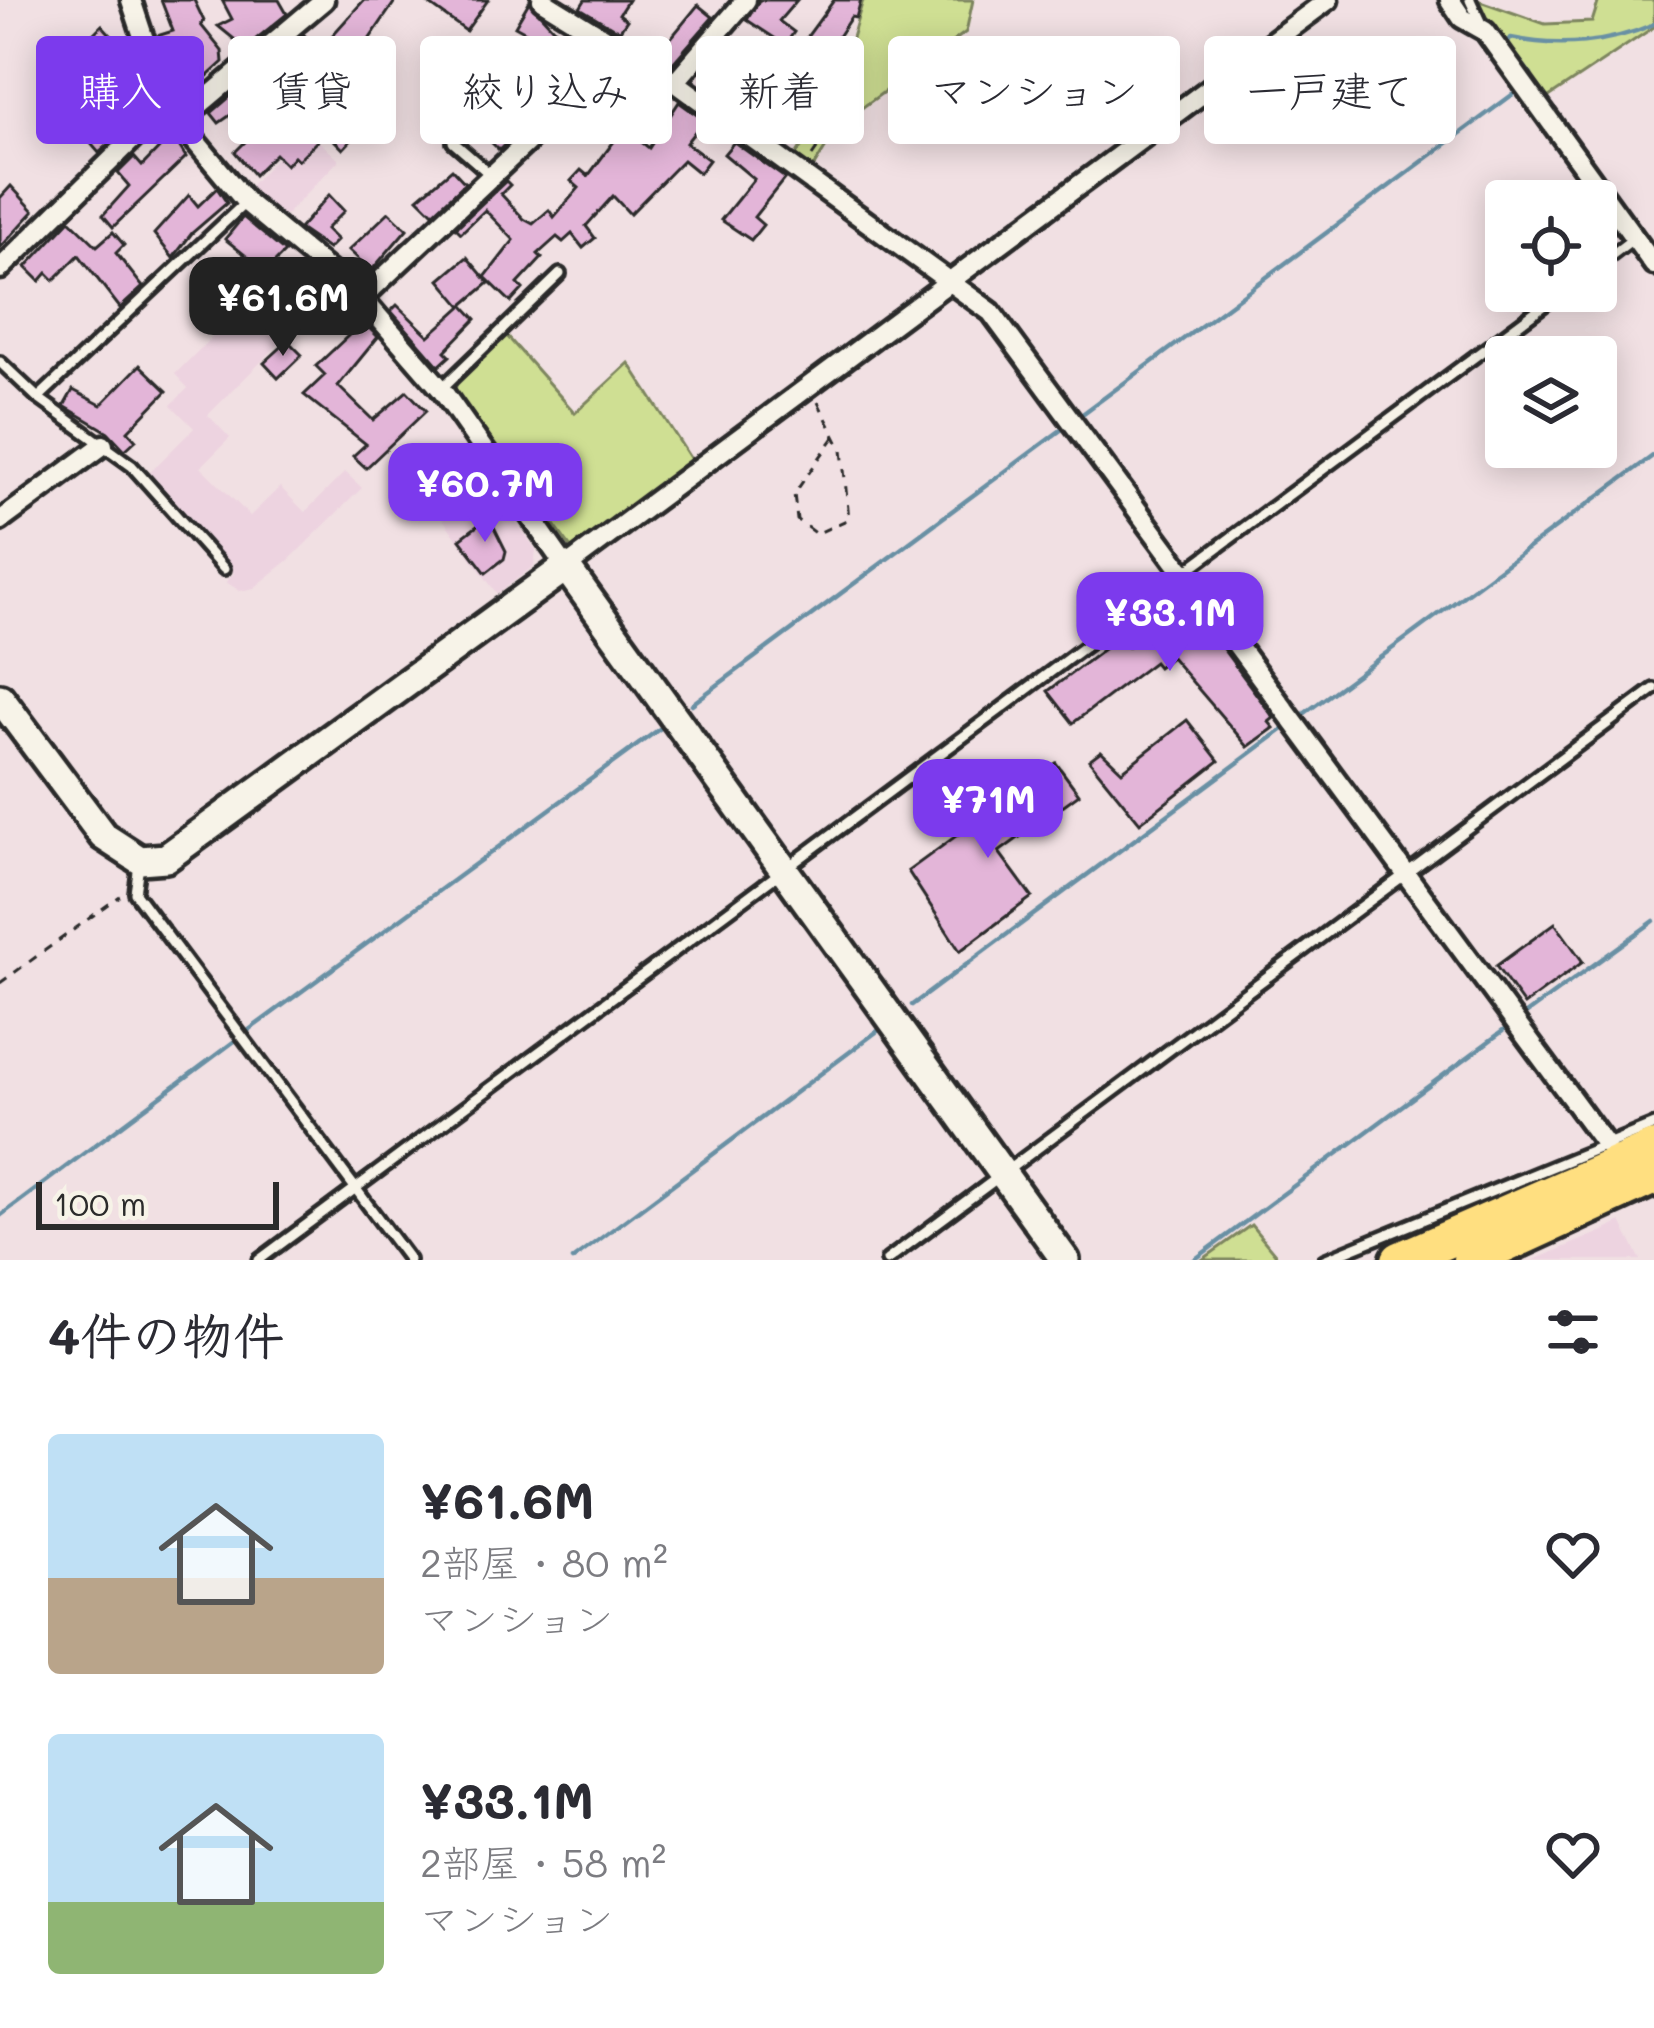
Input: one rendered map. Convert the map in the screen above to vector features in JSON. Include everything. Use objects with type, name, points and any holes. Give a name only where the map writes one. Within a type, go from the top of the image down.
[{"type":"highway","points":[[1480,1258],[1649,1177]]},
{"type":"highway","points":[[1400,1260],[1649,1177]]},
{"type":"street","points":[[130,0],[142,36]]},
{"type":"street","points":[[204,102],[324,0]]},
{"type":"street","points":[[542,0],[604,36]]},
{"type":"street","points":[[675,82],[746,0]]},
{"type":"street","points":[[0,698],[137,874],[188,844],[566,567],[1328,0]]},
{"type":"street","points":[[1450,0],[1462,18],[1485,32],[1654,265]]},
{"type":"street","points":[[672,80],[950,279],[1007,329],[1606,1145]]},
{"type":"street","points":[[0,269],[128,144]]},
{"type":"street","points":[[202,144],[246,202],[362,298],[441,389],[1065,1260]]},
{"type":"street","points":[[362,298],[525,144]]},
{"type":"street","points":[[0,521],[103,445]]},
{"type":"lane","points":[[1470,0],[1485,32]]},
{"type":"lane","points":[[455,144],[492,176]]},
{"type":"lane","points":[[38,398],[246,202]]},
{"type":"lane","points":[[1617,251],[1634,238]]},
{"type":"lane","points":[[441,389],[560,274]]},
{"type":"lane","points":[[259,1260],[1535,312]]},
{"type":"lane","points":[[0,362],[38,398],[132,466],[224,569]]},
{"type":"lane","points":[[887,1260],[1654,689]]},
{"type":"lane","points":[[137,874],[354,1189],[409,1260]]},
{"type":"lane","points":[[1324,1260],[1654,1125]]},
{"type":"path","points":[[800,173],[820,144]]},
{"type":"path","points":[[807,386],[835,436],[842,450],[849,519],[816,534],[797,520],[794,494],[835,436]]},
{"type":"path","points":[[0,983],[137,874]]},
{"type":"shaded area","points":[[290,144],[322,144],[339,160],[282,219],[248,188]]},
{"type":"shaded area","points":[[248,301],[285,338],[208,415],[230,438],[201,467],[250,516],[280,487],[305,512],[345,472],[362,488],[289,560],[254,588],[240,591],[226,582],[234,573],[149,473],[194,428],[171,405],[188,388],[175,374]]},
{"type":"shaded area","points":[[487,480],[536,550],[534,566],[497,594],[440,515]]},
{"type":"shaded area","points":[[1621,1222],[1641,1260],[1534,1260],[1608,1229]]},
{"type":"green space","points":[[863,0],[973,0],[966,32],[961,36],[888,36],[888,89],[864,106],[864,36],[853,36]]},
{"type":"green space","points":[[1477,0],[1545,24],[1592,22],[1599,0],[1654,0],[1654,27],[1546,99],[1490,27]]},
{"type":"green space","points":[[803,144],[828,144],[811,171],[794,158]]},
{"type":"green space","points":[[506,335],[575,413],[629,363],[692,461],[571,548],[455,390],[458,378]]},
{"type":"green space","points":[[1251,1225],[1280,1260],[1202,1260]]},
{"type":"building","points":[[161,0],[194,0],[204,21],[201,25],[222,51],[223,62],[204,79],[204,36],[157,36],[173,31]]},
{"type":"building","points":[[222,0],[279,0],[287,14],[260,36],[230,36],[218,26],[232,19]]},
{"type":"building","points":[[364,0],[396,0],[372,36],[332,36]]},
{"type":"building","points":[[423,0],[488,0],[466,31]]},
{"type":"building","points":[[585,0],[628,0],[619,14],[627,20],[620,30],[613,28],[580,8]]},
{"type":"building","points":[[759,0],[797,0],[779,21],[794,32],[791,36],[771,36],[747,20]]},
{"type":"building","points":[[834,0],[861,0],[856,18],[851,17],[838,36],[808,36]]},
{"type":"building","points":[[529,2],[566,36],[533,36],[515,26]]},
{"type":"building","points":[[698,5],[713,17],[672,64],[672,37]]},
{"type":"building","points":[[102,25],[112,36],[91,36]]},
{"type":"building","points":[[228,98],[228,117],[219,123],[211,113]]},
{"type":"building","points":[[679,102],[696,114],[696,130],[686,143],[709,160],[699,173],[683,160],[630,214],[613,196],[586,226],[595,238],[583,248],[572,234],[563,242],[557,237],[538,254],[542,258],[518,284],[523,289],[511,302],[485,277],[514,240],[485,210],[461,233],[456,228],[506,181],[510,185],[501,194],[524,219],[533,224],[549,210],[554,217],[579,188],[571,181],[581,170],[588,176],[612,144],[649,148],[672,144],[672,113]]},
{"type":"building","points":[[163,144],[178,144],[186,157],[113,227],[103,215],[129,186],[118,173],[134,157],[142,166]]},
{"type":"building","points":[[243,144],[314,144],[286,165],[275,154],[254,175],[235,152]]},
{"type":"building","points":[[737,144],[785,178],[754,217],[763,225],[751,240],[721,220],[754,179],[724,154]]},
{"type":"building","points":[[452,169],[465,183],[433,213],[418,198]]},
{"type":"building","points":[[11,186],[34,211],[0,248],[0,198]]},
{"type":"building","points":[[217,188],[227,203],[192,233],[173,258],[154,234],[189,195],[198,206]]},
{"type":"building","points":[[329,195],[344,211],[326,229],[337,240],[328,249],[299,229]]},
{"type":"building","points":[[389,212],[407,229],[371,271],[349,250]]},
{"type":"building","points":[[243,217],[285,252],[237,300],[222,285],[250,259],[225,239]]},
{"type":"building","points":[[70,220],[97,246],[113,232],[124,245],[116,253],[143,287],[120,308],[79,255],[54,280],[47,273],[40,281],[26,267]]},
{"type":"building","points":[[467,257],[489,283],[463,305],[476,319],[445,351],[450,356],[439,366],[391,311],[397,305],[429,336],[462,306],[440,280]]},
{"type":"building","points":[[331,290],[378,337],[338,386],[373,420],[407,391],[426,411],[366,468],[353,456],[366,444],[304,395],[325,375],[316,366],[349,335],[318,304]]},
{"type":"building","points":[[288,341],[302,355],[278,378],[264,363]]},
{"type":"building","points":[[140,365],[167,391],[128,431],[136,440],[125,450],[108,432],[64,406],[73,390],[101,405]]},
{"type":"building","points":[[489,517],[506,551],[504,559],[486,573],[460,539]]},
{"type":"building","points":[[1190,604],[1274,718],[1269,722],[1274,728],[1248,747],[1171,657],[1158,667],[1154,662],[1073,723],[1048,691],[1120,637],[1127,647]]},
{"type":"building","points":[[1187,720],[1219,761],[1140,823],[1089,760],[1101,751],[1122,771]]},
{"type":"building","points":[[1056,763],[1079,794],[999,852],[1032,897],[960,951],[908,871]]},
{"type":"building","points":[[1555,923],[1583,962],[1524,1005],[1496,966]]},
{"type":"waterway","points":[[1531,75],[1507,44],[1511,38],[1584,42],[1654,24]]},
{"type":"waterway","points":[[1081,415],[1516,92]]},
{"type":"waterway","points":[[692,704],[1069,424]]},
{"type":"waterway","points":[[1301,716],[1654,455]]},
{"type":"waterway","points":[[912,1005],[1290,724]]},
{"type":"waterway","points":[[249,1030],[662,727]]},
{"type":"waterway","points":[[1523,1016],[1654,921]]},
{"type":"waterway","points":[[1194,1260],[1511,1025]]},
{"type":"waterway","points":[[572,1260],[879,1030]]},
{"type":"waterway","points":[[0,1216],[236,1040]]}]
